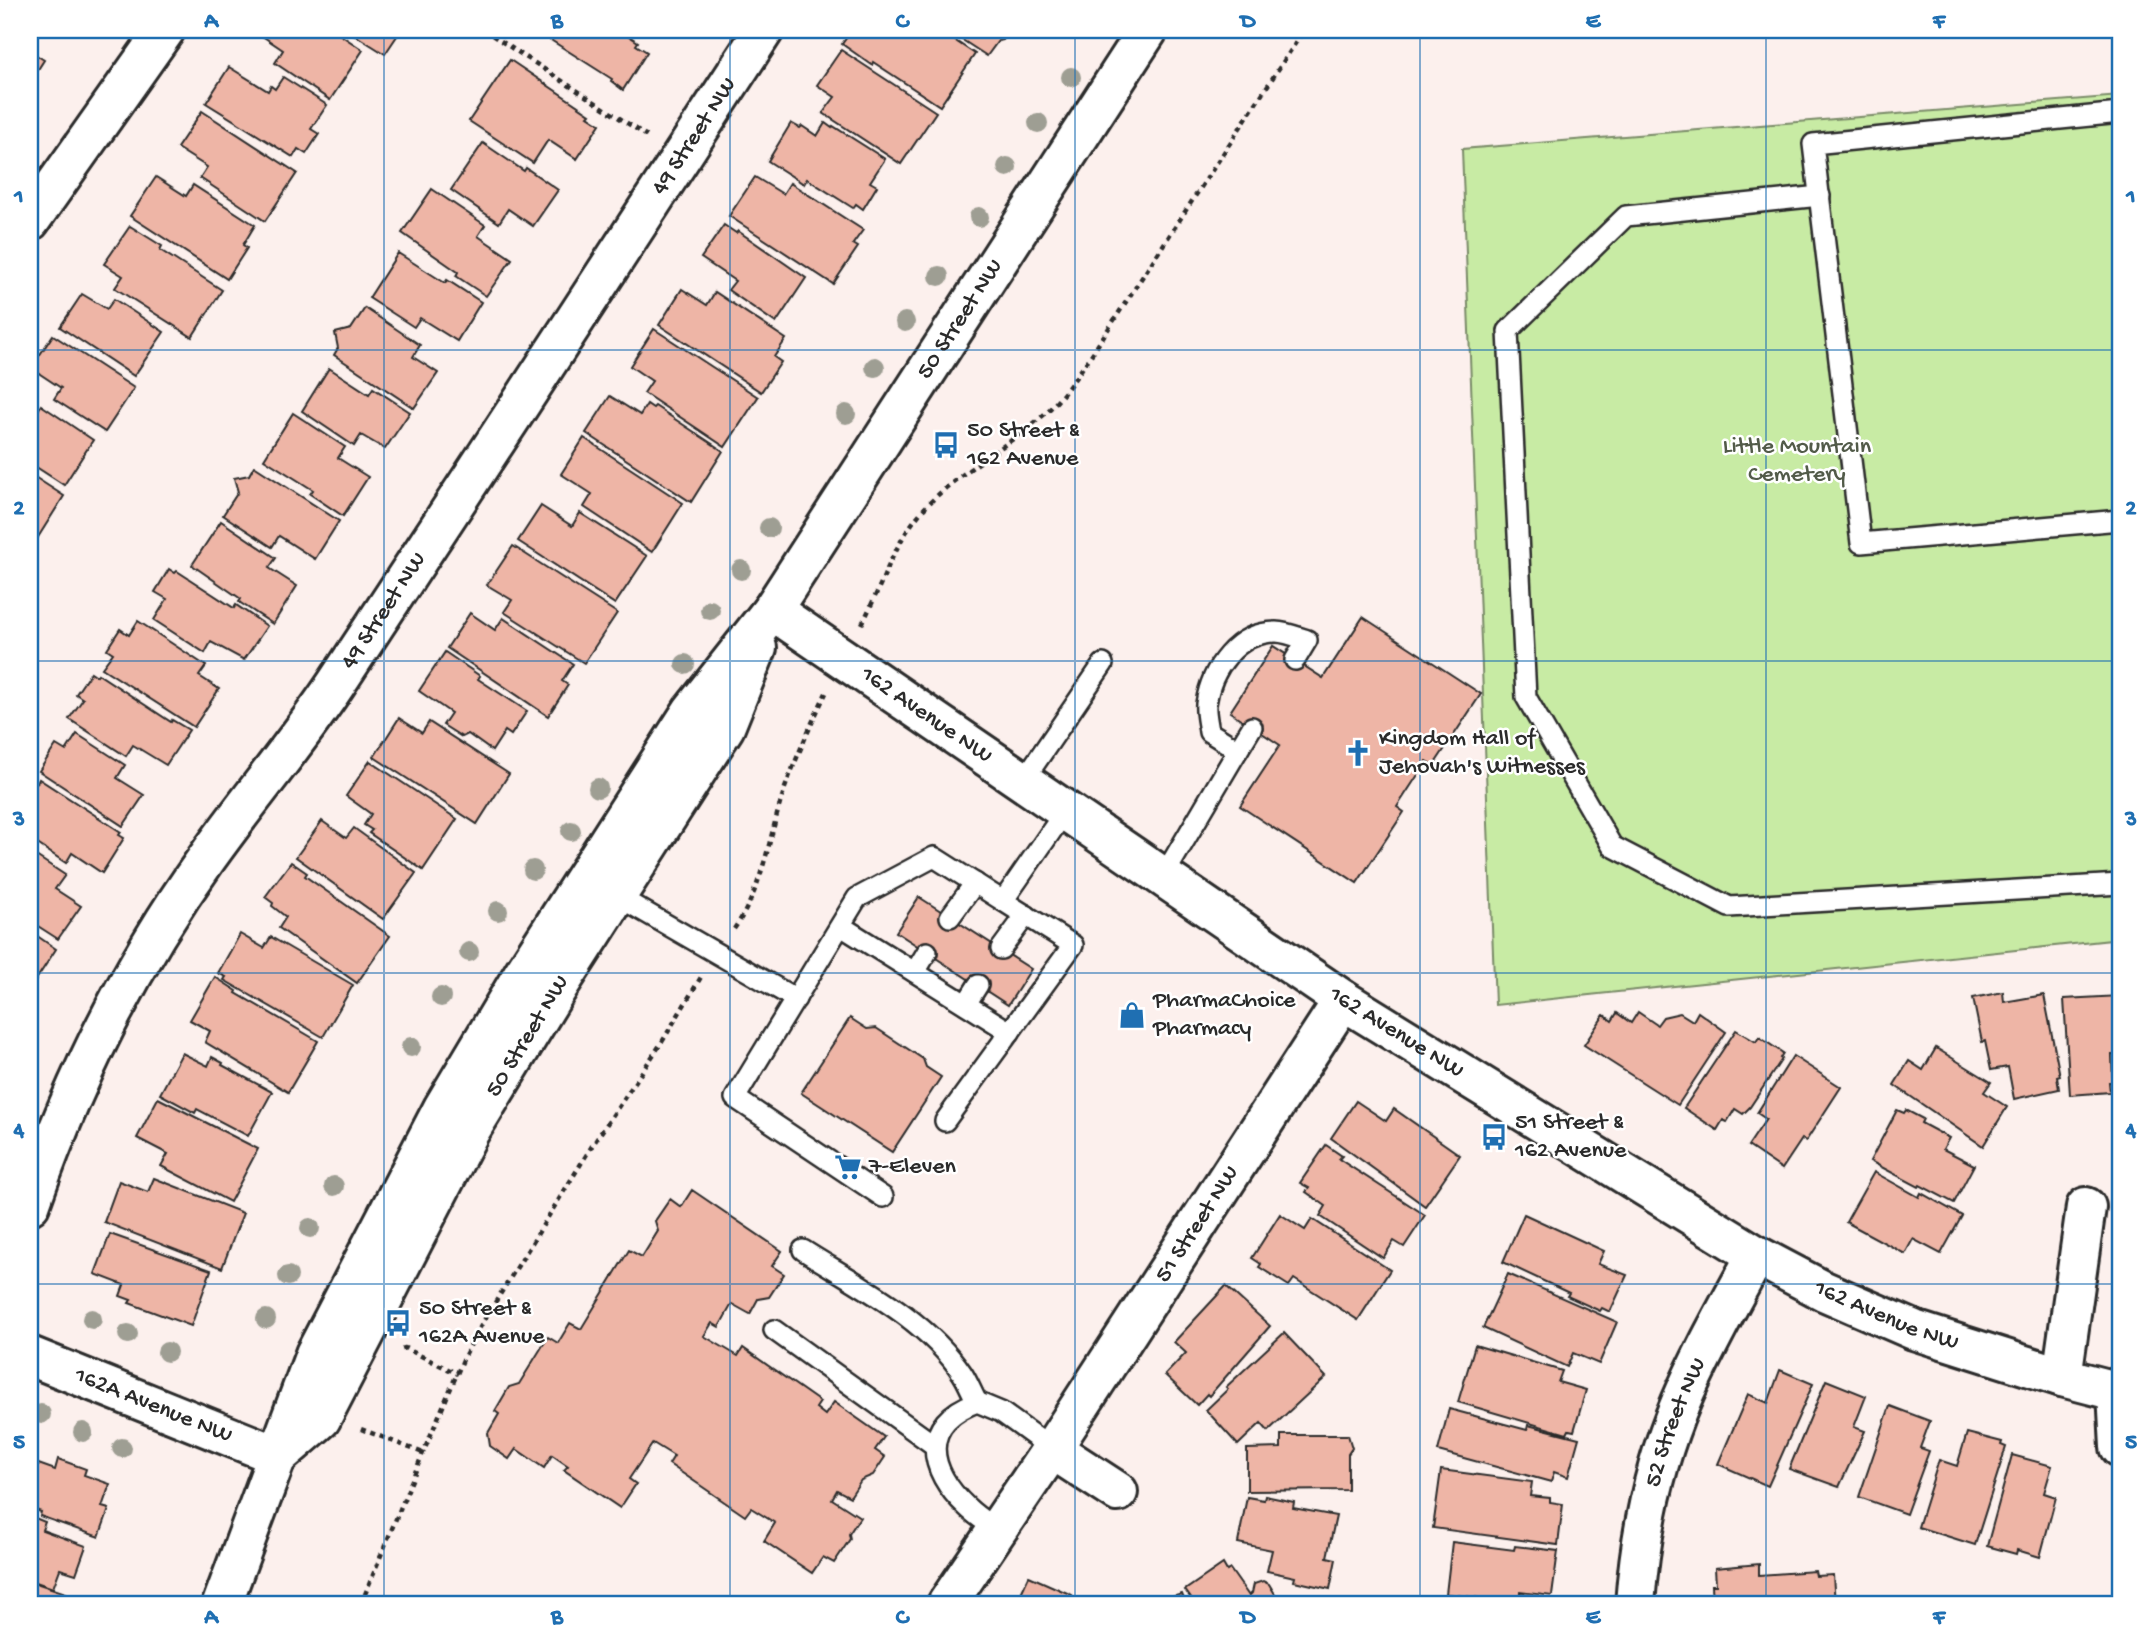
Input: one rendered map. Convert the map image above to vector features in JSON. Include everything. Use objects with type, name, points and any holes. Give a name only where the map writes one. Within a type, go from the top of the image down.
[{"type":"street","points":[[30,221],[164,30]]},
{"type":"street","name":"49 Street NW","points":[[30,1205],[75,1087],[144,956],[206,859],[334,687],[764,30]]},
{"type":"street","name":"50 Street NW","points":[[222,1604],[278,1456],[293,1406],[315,1354],[443,1108],[523,974],[692,711],[772,610],[1148,30]]},
{"type":"street","name":"50 Street NW","points":[[278,1456],[321,1419],[470,1131],[725,727],[772,610]]},
{"type":"street","name":"162 Avenue NW","points":[[772,610],[1343,1000],[1756,1255],[1824,1292],[1914,1330],[2062,1377],[2119,1392]]},
{"type":"street","name":"51 Street NW","points":[[947,1604],[1052,1449],[1343,1000]]},
{"type":"street","points":[[2062,1377],[2086,1206]]},
{"type":"street","name":"52 Street NW","points":[[1635,1604],[1648,1509],[1661,1459],[1680,1404],[1709,1342],[1756,1255]]},
{"type":"street","name":"162A Avenue NW","points":[[30,1356],[278,1456]]},
{"type":"street","points":[[2119,1392],[2120,1447]]},
{"type":"street","points":[[1052,1449],[1118,1492]]},
{"type":"lane","points":[[2120,113],[1814,144],[1861,543],[2120,520]]},
{"type":"lane","points":[[1820,196],[1626,216],[1508,331],[1526,697],[1612,846],[1729,907],[2120,884]]},
{"type":"lane","points":[[1238,750],[1209,732],[1205,706],[1213,682],[1229,651],[1252,636],[1277,631],[1307,640],[1295,660]]},
{"type":"lane","points":[[1023,781],[1103,664]]},
{"type":"lane","points":[[1163,877],[1252,727]]},
{"type":"lane","points":[[1003,901],[1066,810]]},
{"type":"lane","points":[[883,1197],[735,1098],[857,898],[934,857],[1073,945],[945,1121]]},
{"type":"lane","points":[[950,917],[975,883]]},
{"type":"lane","points":[[617,896],[796,999]]},
{"type":"lane","points":[[1001,949],[1026,915]]},
{"type":"lane","points":[[841,926],[1010,1032]]},
{"type":"lane","points":[[915,972],[927,952]]},
{"type":"lane","points":[[966,1004],[978,985]]},
{"type":"lane","points":[[803,1251],[889,1305],[923,1332],[945,1352],[962,1374],[977,1402],[1002,1412],[1052,1449]]},
{"type":"lane","points":[[774,1330],[933,1445],[947,1483],[966,1506],[997,1530]]},
{"type":"lane","points":[[933,1445],[940,1428],[949,1417],[959,1409],[977,1402]]},
{"type":"path","points":[[484,30],[680,159]]},
{"type":"path","points":[[868,612],[873,596],[906,531],[922,511],[960,474],[1029,426],[1061,396],[1084,366],[1304,30]]},
{"type":"path","points":[[729,935],[743,916],[761,873],[785,789],[826,692]]},
{"type":"path","points":[[361,1604],[465,1355],[488,1312],[698,982]]},
{"type":"path","points":[[405,1348],[458,1374]]},
{"type":"path","points":[[353,1430],[361,1429],[423,1453]]},
{"type":"green space","name":"Little Mountain Cemetery","points":[[2120,96],[2120,939],[1495,1005],[1462,149]]},
{"type":"building","points":[[256,30],[333,30],[363,50],[330,100],[275,63],[283,50]]},
{"type":"building","points":[[347,30],[401,30],[385,54]]},
{"type":"building","points":[[535,30],[620,30],[647,52],[623,90],[611,81],[612,79]]},
{"type":"building","points":[[852,30],[939,30],[975,54],[940,106],[842,44]]},
{"type":"building","points":[[947,30],[1005,30],[1007,34],[987,56]]},
{"type":"building","points":[[841,50],[936,112],[901,164],[823,113],[835,97],[817,85]]},
{"type":"building","points":[[30,51],[44,60],[30,82]]},
{"type":"building","points":[[510,60],[590,114],[588,116],[600,124],[577,159],[548,140],[533,163],[469,121]]},
{"type":"building","points":[[229,67],[268,91],[271,86],[275,89],[283,77],[327,105],[311,129],[319,134],[306,154],[298,149],[293,157],[206,103]]},
{"type":"building","points":[[202,111],[297,173],[265,221],[200,178],[207,167],[177,148]]},
{"type":"building","points":[[791,123],[800,128],[802,126],[817,136],[825,123],[832,128],[833,126],[885,159],[870,182],[877,186],[863,209],[856,204],[853,208],[807,179],[804,184],[768,161]]},
{"type":"building","points":[[483,143],[558,190],[533,226],[508,209],[499,223],[451,190]]},
{"type":"building","points":[[156,177],[186,196],[193,185],[255,225],[243,245],[247,248],[227,279],[130,216]]},
{"type":"building","points":[[755,177],[783,194],[790,183],[863,230],[853,244],[858,247],[833,284],[729,216]]},
{"type":"building","points":[[432,189],[485,225],[478,236],[512,259],[486,296],[456,276],[458,272],[402,233]]},
{"type":"building","points":[[724,225],[736,233],[738,231],[806,278],[776,323],[728,290],[735,281],[701,258]]},
{"type":"building","points":[[130,226],[162,246],[160,250],[222,290],[192,337],[115,288],[123,276],[104,264]]},
{"type":"building","points":[[398,253],[481,302],[457,341],[420,318],[414,327],[369,298]]},
{"type":"building","points":[[682,289],[707,305],[715,292],[786,339],[774,357],[781,362],[761,392],[659,325]]},
{"type":"building","points":[[82,294],[107,309],[114,299],[164,332],[134,376],[60,327]]},
{"type":"building","points":[[365,308],[420,345],[413,357],[438,373],[414,408],[334,355],[338,348],[335,333],[351,329]]},
{"type":"building","points":[[654,329],[758,397],[725,447],[644,393],[652,381],[630,366]]},
{"type":"building","points":[[53,335],[134,388],[105,432],[54,399],[61,388],[31,368]]},
{"type":"building","points":[[329,368],[369,394],[373,388],[410,412],[385,449],[361,435],[354,446],[302,411]]},
{"type":"building","points":[[610,396],[640,415],[647,404],[653,408],[655,406],[723,451],[691,502],[586,433]]},
{"type":"building","points":[[41,405],[93,440],[64,485],[30,463],[30,412],[35,416]]},
{"type":"building","points":[[293,413],[345,447],[338,458],[368,477],[343,516],[310,494],[313,490],[264,459]]},
{"type":"building","points":[[584,438],[683,503],[652,552],[584,507],[592,494],[561,474]]},
{"type":"building","points":[[254,466],[339,521],[315,559],[279,536],[272,547],[223,515],[238,492],[234,478],[249,475]]},
{"type":"building","points":[[30,474],[64,496],[35,542],[30,540]]},
{"type":"building","points":[[541,506],[572,526],[580,513],[647,556],[615,604],[518,541]]},
{"type":"building","points":[[221,521],[276,558],[269,568],[297,586],[273,624],[239,602],[241,599],[192,565]]},
{"type":"building","points":[[513,546],[617,613],[584,663],[504,612],[512,600],[487,585]]},
{"type":"building","points":[[169,569],[175,573],[177,571],[234,608],[236,605],[267,626],[244,660],[211,642],[205,653],[154,620],[167,599],[155,592]]},
{"type":"building","points":[[470,613],[495,630],[503,618],[573,664],[562,681],[568,685],[548,716],[447,648]]},
{"type":"building","name":"Kingdom Hall of Jehovah's Witnesses","points":[[1363,617],[1481,694],[1434,765],[1427,761],[1397,807],[1404,812],[1357,883],[1240,806],[1280,745],[1230,712],[1273,646],[1323,678]]},
{"type":"building","points":[[138,621],[206,666],[199,676],[219,689],[194,727],[102,668],[113,653],[107,649],[120,629],[129,635]]},
{"type":"building","points":[[445,652],[480,676],[478,679],[527,711],[511,735],[505,731],[492,751],[468,734],[462,737],[443,725],[451,713],[419,691]]},
{"type":"building","points":[[91,672],[171,722],[172,720],[189,730],[166,765],[133,745],[126,756],[69,719],[83,699],[76,694]]},
{"type":"building","points":[[399,718],[422,733],[429,722],[509,774],[477,824],[374,757]]},
{"type":"building","points":[[77,734],[125,765],[117,778],[144,795],[123,826],[39,771],[56,745],[66,751]]},
{"type":"building","points":[[370,761],[457,819],[423,870],[369,833],[372,830],[364,825],[371,814],[346,796]]},
{"type":"building","points":[[30,778],[37,783],[39,779],[121,832],[119,835],[124,838],[102,873],[72,853],[66,863],[30,839]]},
{"type":"building","points":[[322,821],[346,838],[354,828],[416,873],[383,919],[296,857]]},
{"type":"building","points":[[30,852],[65,875],[55,889],[81,906],[58,939],[30,921]]},
{"type":"building","points":[[291,862],[307,873],[305,876],[390,936],[357,983],[279,928],[286,917],[265,897]]},
{"type":"building","points":[[919,897],[1031,969],[1008,1005],[896,932]]},
{"type":"building","points":[[30,931],[56,949],[32,986],[30,984]]},
{"type":"building","points":[[240,934],[264,948],[271,937],[353,985],[323,1037],[224,980],[226,977],[218,973]]},
{"type":"building","points":[[215,977],[237,991],[236,993],[318,1041],[288,1092],[205,1042],[210,1031],[190,1020]]},
{"type":"building","points":[[2003,992],[2004,1002],[2044,995],[2060,1076],[2057,1077],[2059,1089],[2014,1099],[2008,1067],[1991,1070],[1973,998]]},
{"type":"building","points":[[2120,996],[2120,1055],[2112,1055],[2113,1082],[2109,1082],[2110,1092],[2070,1095],[2064,999]]},
{"type":"building","points":[[1638,1012],[1657,1025],[1663,1017],[1680,1013],[1693,1021],[1698,1012],[1726,1032],[1678,1105],[1584,1045],[1604,1015],[1612,1021],[1617,1013],[1631,1023]]},
{"type":"building","points":[[850,1018],[867,1029],[876,1028],[923,1059],[926,1067],[941,1077],[892,1152],[801,1093]]},
{"type":"building","points":[[1736,1030],[1756,1042],[1759,1037],[1783,1053],[1780,1058],[1782,1059],[1750,1107],[1743,1114],[1735,1109],[1727,1122],[1723,1120],[1717,1130],[1684,1108]]},
{"type":"building","points":[[1936,1048],[1991,1082],[1984,1092],[2007,1107],[1983,1146],[1894,1085],[1909,1061],[1923,1070]]},
{"type":"building","points":[[182,1053],[208,1066],[212,1057],[272,1092],[248,1136],[197,1109],[195,1113],[160,1094]]},
{"type":"building","points":[[1793,1056],[1841,1087],[1806,1141],[1802,1139],[1782,1169],[1748,1146],[1766,1119],[1757,1113]]},
{"type":"building","points":[[158,1098],[258,1149],[230,1202],[161,1166],[168,1154],[137,1138]]},
{"type":"building","points":[[1356,1101],[1386,1121],[1394,1109],[1460,1155],[1425,1206],[1331,1138]]},
{"type":"building","points":[[1897,1110],[1904,1113],[1906,1110],[1923,1119],[1921,1123],[1949,1138],[1943,1149],[1974,1165],[1954,1203],[1870,1161]]},
{"type":"building","points":[[1326,1145],[1342,1156],[1339,1159],[1425,1215],[1404,1247],[1394,1241],[1383,1258],[1320,1216],[1326,1206],[1306,1192],[1309,1188],[1300,1183]]},
{"type":"building","points":[[1874,1172],[1919,1197],[1921,1193],[1962,1216],[1941,1254],[1913,1239],[1905,1254],[1846,1222]]},
{"type":"building","points":[[154,1178],[243,1213],[222,1268],[104,1222],[119,1181],[148,1192]]},
{"type":"building","points":[[692,1190],[782,1251],[772,1266],[784,1274],[769,1297],[758,1299],[750,1314],[732,1304],[719,1327],[712,1323],[704,1336],[738,1356],[743,1348],[820,1402],[816,1408],[825,1415],[834,1402],[884,1437],[875,1450],[885,1457],[873,1475],[861,1480],[850,1497],[837,1490],[832,1499],[860,1517],[849,1534],[850,1539],[834,1563],[823,1557],[812,1573],[764,1541],[775,1523],[751,1508],[745,1516],[669,1464],[674,1456],[653,1443],[629,1479],[636,1484],[620,1508],[564,1470],[568,1466],[552,1455],[544,1468],[516,1449],[509,1459],[490,1446],[488,1433],[499,1414],[495,1411],[509,1387],[519,1384],[548,1337],[558,1343],[570,1323],[581,1329],[629,1250],[642,1257],[658,1231],[655,1221],[670,1199],[681,1207]]},
{"type":"building","points":[[1280,1214],[1305,1230],[1312,1219],[1390,1270],[1358,1320],[1294,1279],[1289,1286],[1259,1267],[1261,1264],[1252,1258]]},
{"type":"building","points":[[1524,1214],[1604,1251],[1598,1264],[1627,1275],[1610,1312],[1602,1308],[1600,1311],[1567,1296],[1569,1293],[1503,1262]]},
{"type":"building","points":[[110,1234],[211,1270],[191,1326],[129,1303],[131,1300],[120,1296],[124,1285],[95,1274]]},
{"type":"building","points":[[1508,1274],[1617,1322],[1599,1364],[1573,1353],[1567,1367],[1483,1328]]},
{"type":"building","points":[[1226,1286],[1270,1326],[1209,1396],[1207,1394],[1197,1405],[1165,1375],[1186,1353],[1174,1342]]},
{"type":"building","points":[[1284,1333],[1326,1377],[1268,1431],[1261,1423],[1238,1445],[1206,1410],[1228,1389],[1226,1387]]},
{"type":"building","points":[[1475,1345],[1562,1371],[1558,1382],[1586,1390],[1574,1431],[1569,1430],[1567,1434],[1458,1402]]},
{"type":"building","points":[[1780,1370],[1813,1384],[1768,1486],[1718,1464],[1748,1394],[1768,1403]]},
{"type":"building","points":[[1826,1380],[1866,1396],[1854,1427],[1865,1431],[1839,1487],[1789,1469]]},
{"type":"building","points":[[1890,1406],[1930,1421],[1920,1448],[1929,1451],[1906,1514],[1859,1497]]},
{"type":"building","points":[[1449,1409],[1527,1430],[1528,1425],[1579,1438],[1568,1477],[1554,1472],[1551,1482],[1438,1451]]},
{"type":"building","points":[[1967,1433],[2002,1442],[2001,1445],[2006,1447],[1975,1545],[1918,1527],[1939,1460],[1957,1466]]},
{"type":"building","points":[[1281,1435],[1348,1435],[1352,1448],[1348,1454],[1348,1490],[1247,1491],[1247,1449],[1281,1448]]},
{"type":"building","points":[[2012,1455],[2052,1466],[2044,1493],[2056,1497],[2040,1557],[2017,1550],[2016,1554],[1987,1546]]},
{"type":"building","points":[[58,1459],[86,1469],[84,1475],[110,1484],[102,1507],[109,1509],[99,1537],[40,1516],[41,1512],[30,1508],[30,1461],[55,1470]]},
{"type":"building","points":[[1441,1470],[1532,1482],[1530,1496],[1550,1498],[1550,1502],[1563,1504],[1558,1545],[1433,1528]]},
{"type":"building","points":[[1265,1496],[1294,1502],[1293,1508],[1336,1516],[1327,1557],[1336,1559],[1330,1589],[1294,1581],[1295,1577],[1267,1571],[1272,1550],[1238,1543],[1247,1497],[1264,1500]]},
{"type":"building","points":[[30,1516],[45,1522],[42,1530],[86,1546],[76,1574],[60,1569],[53,1588],[30,1580]]},
{"type":"building","points":[[1452,1542],[1514,1550],[1515,1546],[1558,1551],[1552,1596],[1520,1592],[1519,1603],[1446,1594]]},
{"type":"building","points":[[1223,1564],[1227,1571],[1230,1569],[1249,1596],[1254,1584],[1263,1581],[1269,1584],[1281,1604],[1195,1604],[1185,1590]]},
{"type":"building","points":[[1759,1564],[1759,1575],[1815,1571],[1816,1576],[1833,1575],[1835,1604],[1713,1604],[1715,1568]]},
{"type":"building","points":[[1029,1576],[1072,1595],[1068,1604],[1016,1604]]},
{"type":"building","points":[[30,1581],[66,1593],[62,1604],[30,1604]]},
{"type":"building","points":[[1182,1594],[1186,1604],[1150,1604]]},
{"type":"place","name":"50 Street & 162 Avenue","points":[[946,445]]},
{"type":"place","name":"Kingdom Hall of Jehovah's Witnesses","points":[[1358,753]]},
{"type":"place","name":"PharmaChoice Pharmacy","points":[[1132,1015]]},
{"type":"place","name":"51 Street & 162 Avenue","points":[[1494,1137]]},
{"type":"place","name":"7-Eleven","points":[[848,1167]]},
{"type":"place","name":"50 Street & 162A Avenue","points":[[398,1323]]}]
